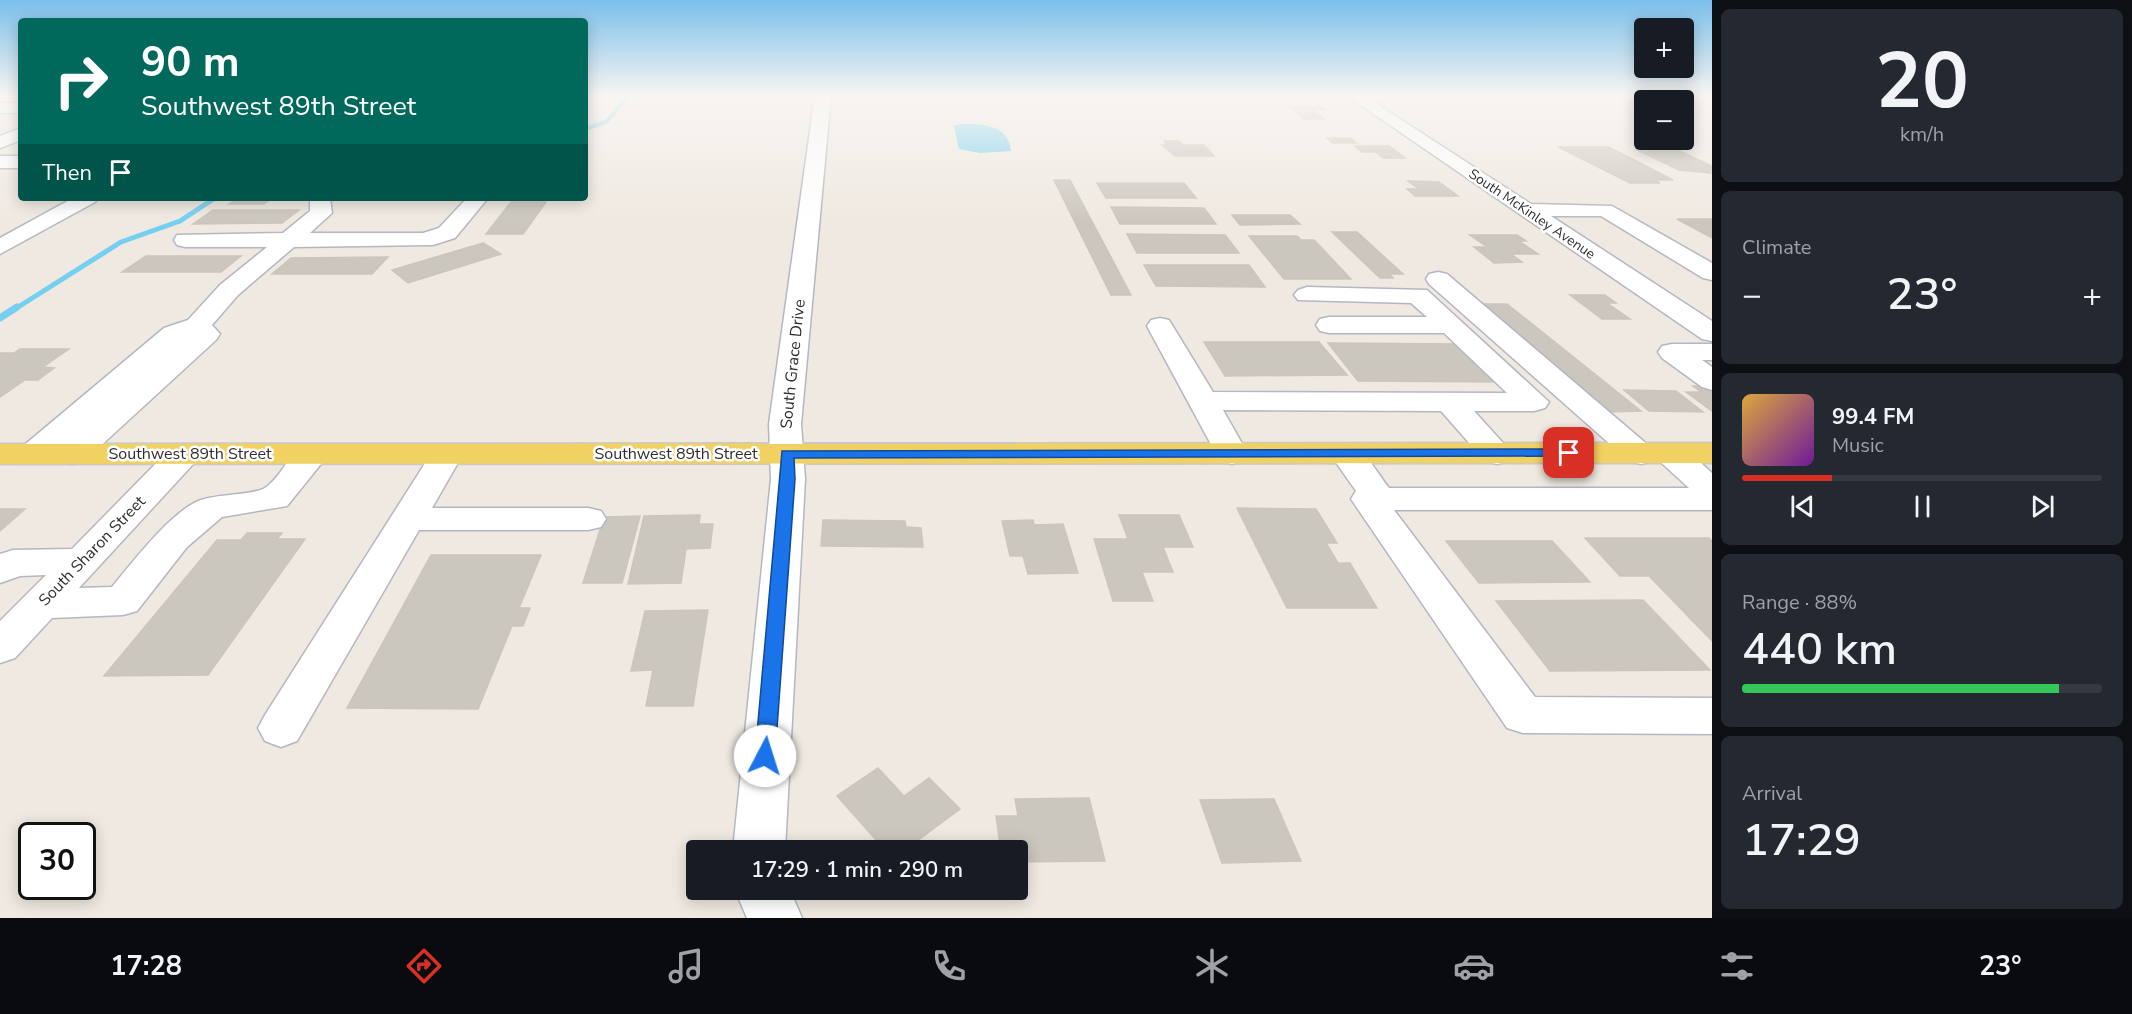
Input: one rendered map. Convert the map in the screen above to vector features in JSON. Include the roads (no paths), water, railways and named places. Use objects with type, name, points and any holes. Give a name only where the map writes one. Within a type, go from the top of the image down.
[{"type":"main road","name":"Southwest 89th Street","points":[[0,454],[1712,453]]},
{"type":"street","name":"South Grace Drive","points":[[760,840],[788,479],[785,424],[818,138]]},
{"type":"street","name":"South McKinley Avenue","points":[[1418,138],[1712,333]]},
{"type":"street","points":[[0,162],[18,162]]},
{"type":"street","points":[[0,247],[83,201]]},
{"type":"street","points":[[34,454],[174,334],[197,327],[229,290],[321,213],[320,201]]},
{"type":"street","points":[[185,240],[425,240],[447,233],[475,201]]},
{"type":"street","points":[[1526,210],[1605,210],[1712,273]]},
{"type":"street","points":[[1438,279],[1655,453],[1712,490]]},
{"type":"street","points":[[1203,401],[1534,402],[1418,295],[1307,295]]},
{"type":"street","points":[[1674,308],[1712,308]]},
{"type":"street","points":[[1329,325],[1451,325]]},
{"type":"street","points":[[1160,326],[1232,453]]},
{"type":"street","points":[[72,454],[206,334],[197,327]]},
{"type":"street","points":[[1712,352],[1672,352],[1712,381]]},
{"type":"street","points":[[1449,402],[1497,453]]},
{"type":"street","points":[[1346,453],[1379,499]]},
{"type":"street","name":"South Sharon Street","points":[[0,647],[184,454]]},
{"type":"street","points":[[41,604],[123,601],[174,538],[211,508],[275,498],[313,454]]},
{"type":"street","points":[[281,728],[447,454]]},
{"type":"street","points":[[1712,499],[1368,499],[1523,715],[1712,716]]},
{"type":"street","points":[[408,519],[588,519]]},
{"type":"street","points":[[0,570],[13,563],[82,561]]},
{"type":"street","points":[[767,900],[775,918]]},
{"type":"water","points":[[957,138],[1007,138],[1011,151],[980,153],[959,149]]},
{"type":"waterway","points":[[15,309],[121,242],[180,221],[210,201]]},
{"type":"waterway","points":[[0,318],[17,307]]}]
